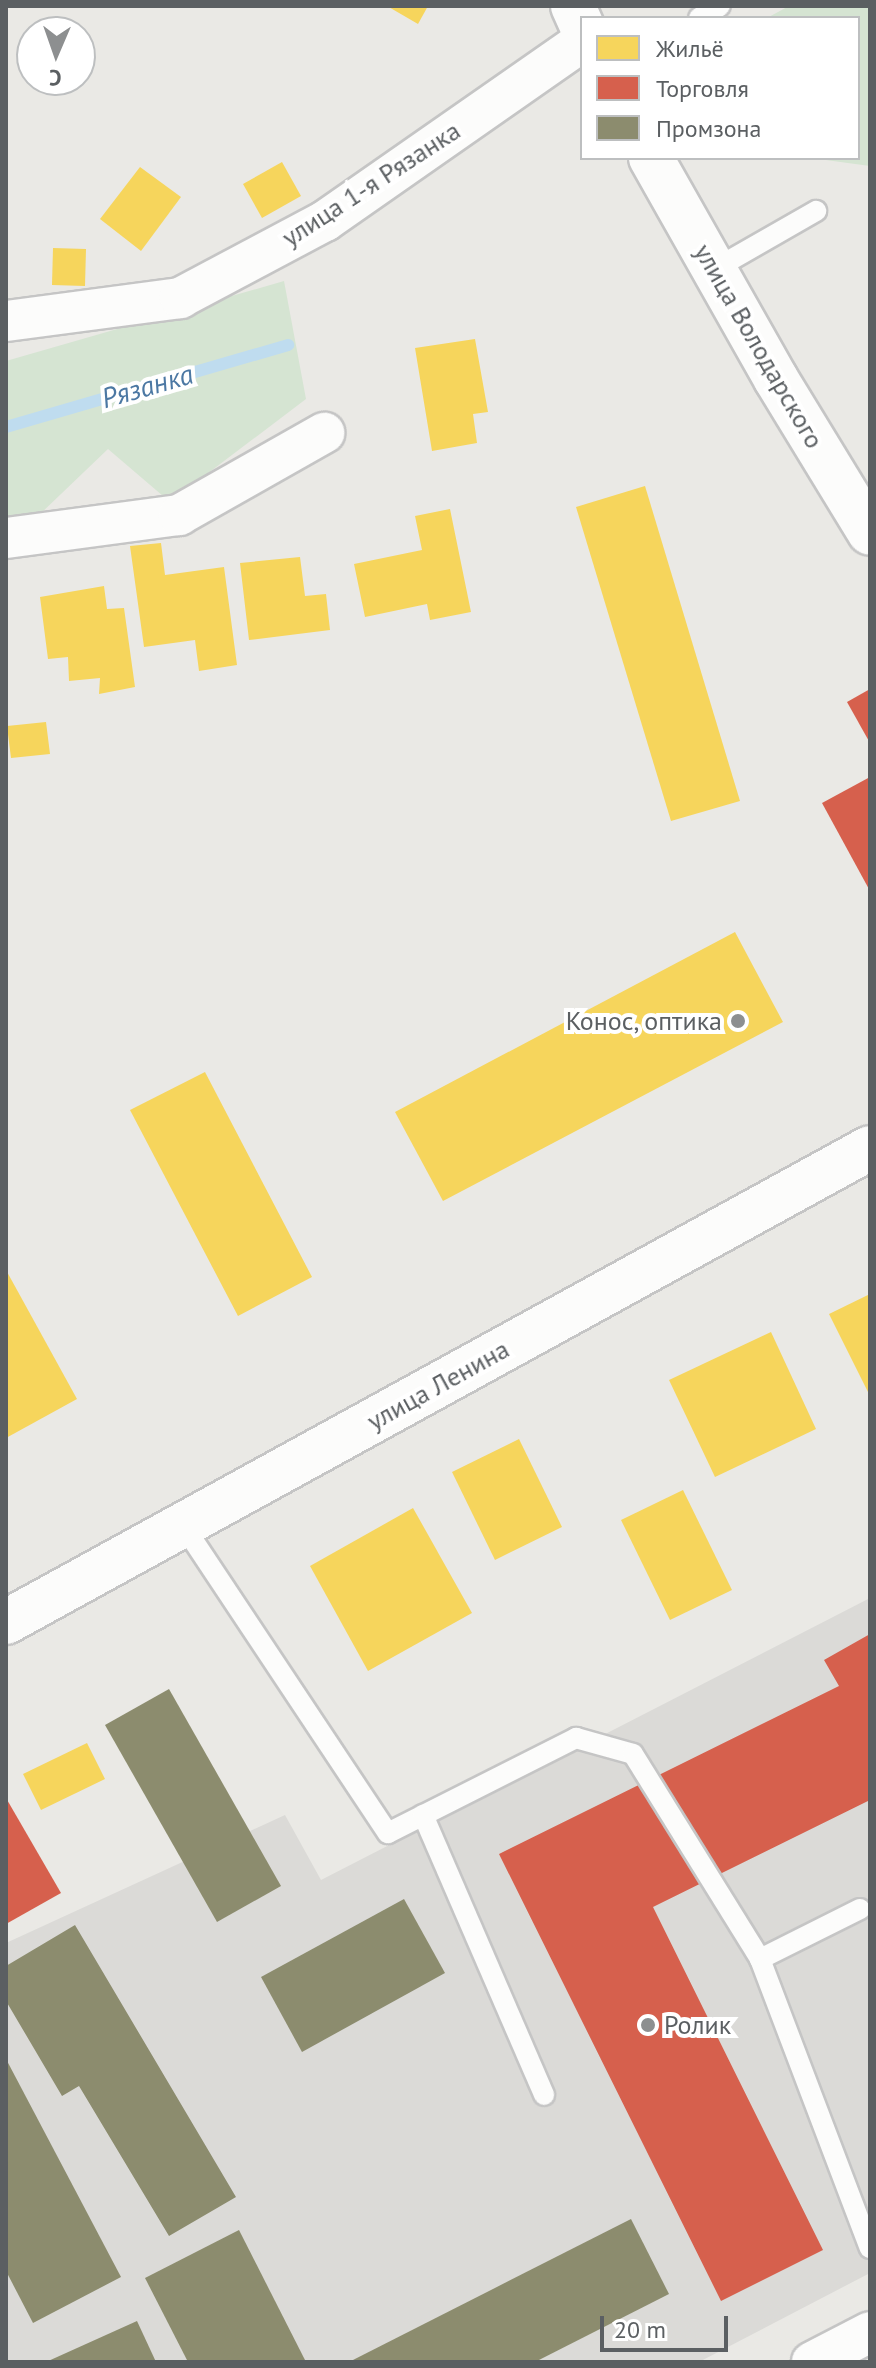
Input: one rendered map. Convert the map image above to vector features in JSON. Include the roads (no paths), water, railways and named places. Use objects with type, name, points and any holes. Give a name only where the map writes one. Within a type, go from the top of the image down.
[{"type":"main road","name":"улица Володарского","points":[[652,160],[713,270],[870,533]]},
{"type":"main road","name":"улица Ленина","points":[[6,1622],[870,1148]]},
{"type":"street","name":"улица 1-я Рязанка","points":[[6,321],[180,298],[325,221],[580,43]]},
{"type":"street","points":[[6,538],[179,515],[324,433]]},
{"type":"street","points":[[812,2362],[870,2332]]},
{"type":"lane","points":[[702,16],[720,6]]},
{"type":"lane","points":[[713,270],[816,211]]},
{"type":"lane","points":[[183,1525],[388,1833],[576,1738],[633,1754],[760,1959],[870,2248]]},
{"type":"lane","points":[[423,1815],[544,2095]]},
{"type":"lane","points":[[760,1959],[860,1909]]},
{"type":"waterway","name":"Рязанка","points":[[6,427],[288,345]]},
{"type":"place","name":"Конос, оптика","points":[[738,1021]]},
{"type":"place","name":"Ролик","points":[[648,2025]]}]
